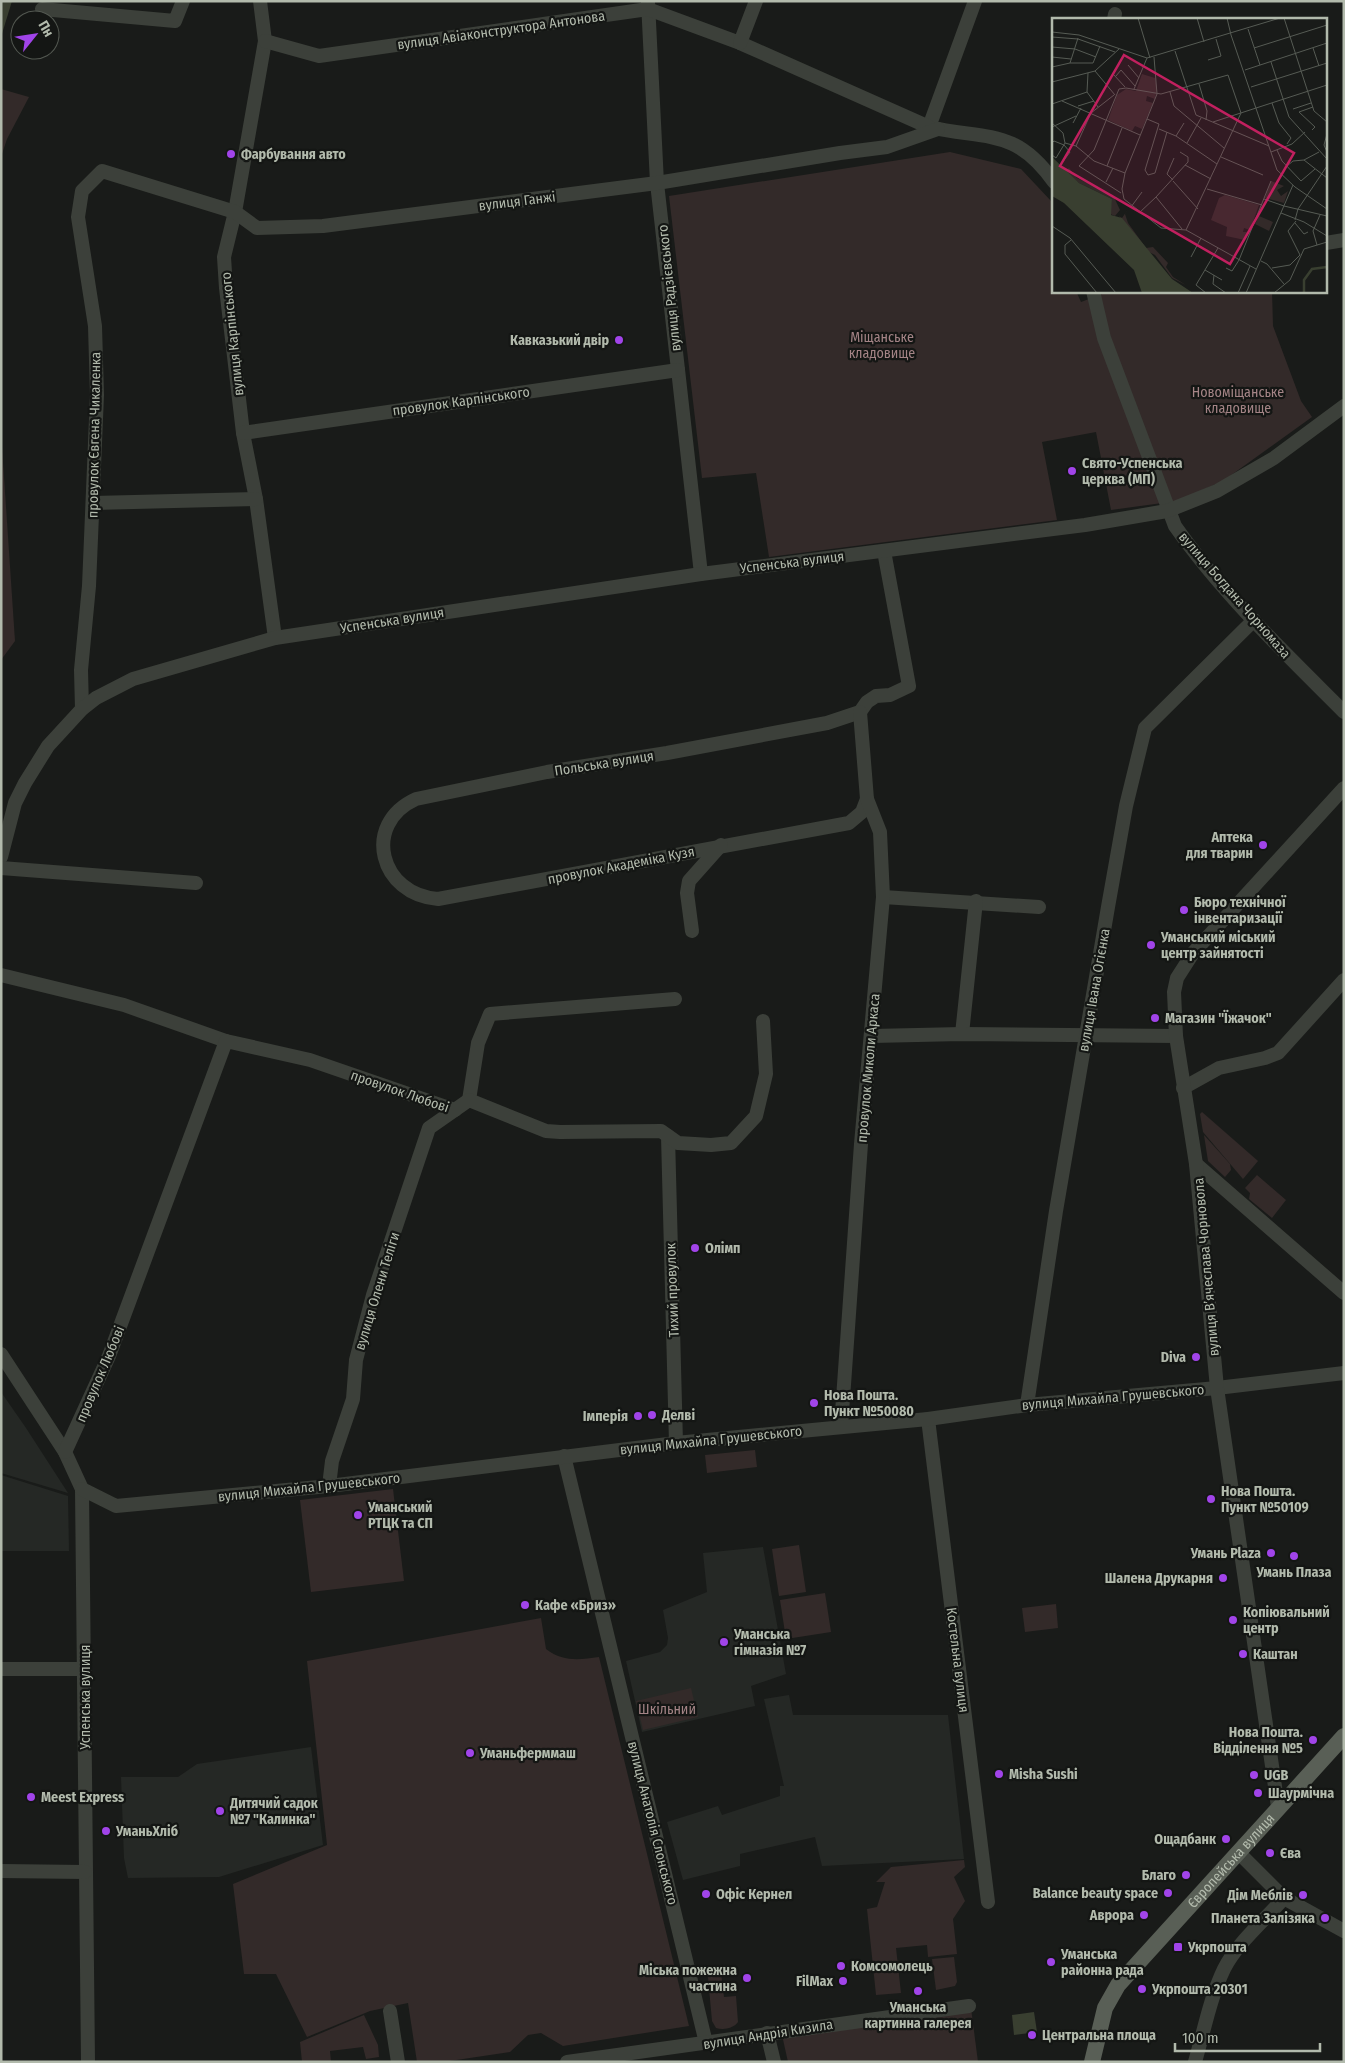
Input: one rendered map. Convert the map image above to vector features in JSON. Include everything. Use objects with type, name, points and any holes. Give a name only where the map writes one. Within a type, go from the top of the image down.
[{"type":"main road","name":"Європейська вулиця","points":[[1092,2062],[1105,2008],[1118,1985],[1344,1736]]},
{"type":"street","points":[[42,9],[175,21],[183,1]]},
{"type":"street","name":"вулиця Карпінського","points":[[260,1],[265,41],[235,212],[224,257],[243,433],[256,500],[275,638]]},
{"type":"street","points":[[740,43],[756,1]]},
{"type":"street","points":[[975,1],[934,128],[1008,140],[1027,150],[1041,163],[1052,179]]},
{"type":"street","name":"вулиця Авіаконструктора Антонова","points":[[265,41],[319,56],[648,5],[934,128]]},
{"type":"street","name":"вулиця Радзієвського","points":[[648,5],[657,183],[702,574]]},
{"type":"street","name":"вулиця Ганжі","points":[[257,228],[322,226],[657,183],[887,147],[934,128]]},
{"type":"street","name":"провулок Євгена Чикаленка","points":[[82,709],[80,670],[89,586],[97,395],[95,326],[78,217],[82,191],[102,171],[235,212]]},
{"type":"street","points":[[235,212],[257,228]]},
{"type":"street","points":[[227,243],[241,233],[257,228]]},
{"type":"street","points":[[1328,243],[1344,240]]},
{"type":"street","name":"вулиця Богдана Чорномаза","points":[[1094,292],[1104,338],[1167,511],[1186,543],[1254,620],[1344,712]]},
{"type":"street","name":"провулок Карпінського","points":[[243,433],[678,370]]},
{"type":"street","name":"Успенська вулиця","points":[[1,856],[8,824],[24,783],[48,746],[82,709],[96,698],[133,679],[275,638],[702,574],[1085,525],[1167,511],[1217,491],[1274,458],[1344,406]]},
{"type":"street","points":[[92,504],[256,500]]},
{"type":"street","points":[[860,712],[870,699],[876,696],[890,695],[909,686],[884,550]]},
{"type":"street","name":"вулиця Івана Огієнка","points":[[1027,1405],[1056,1211],[1086,1034],[1126,806],[1145,728],[1254,620]]},
{"type":"street","name":"провулок Миколи Аркаса","points":[[841,1427],[861,1144],[883,897],[880,832],[867,799],[860,712]]},
{"type":"street","name":"Польська вулиця","points":[[384,854],[385,834],[393,816],[407,803],[416,799],[538,774],[667,754],[827,723],[860,712]]},
{"type":"street","name":"вулиця В’ячеслава Чорновола","points":[[1278,1807],[1217,1388],[1196,1164],[1176,1036],[1174,992],[1177,978],[1183,967],[1344,788]]},
{"type":"street","name":"провулок Академіка Кузя","points":[[384,854],[392,874],[402,887],[416,895],[438,899],[721,845],[849,823],[862,812],[867,799]]},
{"type":"street","points":[[692,931],[687,893],[689,881],[721,845]]},
{"type":"street","points":[[1,868],[196,883]]},
{"type":"street","points":[[883,897],[976,901],[1039,907]]},
{"type":"street","points":[[962,1034],[976,901]]},
{"type":"street","name":"провулок Любові","points":[[1,975],[124,1005],[226,1041],[310,1060],[455,1110],[469,1100],[546,1130],[560,1132],[661,1131],[678,1143],[711,1145],[731,1143],[756,1116],[766,1074],[763,1021]]},
{"type":"street","points":[[1183,1088],[1219,1068],[1265,1058],[1278,1053],[1344,980]]},
{"type":"street","points":[[469,1100],[478,1042],[490,1014],[675,999]]},
{"type":"street","points":[[872,1036],[1086,1034],[1176,1036]]},
{"type":"street","name":"провулок Любові","points":[[65,1452],[109,1356],[226,1041]]},
{"type":"street","name":"вулиця Олени Теліги","points":[[329,1486],[332,1461],[353,1399],[356,1360],[379,1276],[429,1128],[455,1110]]},
{"type":"street","name":"Тихий провулок","points":[[668,1136],[676,1443]]},
{"type":"street","points":[[1196,1164],[1344,1293]]},
{"type":"street","name":"Успенська вулиця","points":[[1,1354],[65,1452],[82,1489],[88,2062]]},
{"type":"street","name":"вулиця Михайла Грушевського","points":[[82,1489],[116,1506],[329,1486],[676,1443],[928,1419],[1027,1405],[1217,1388],[1344,1373]]},
{"type":"street","name":"Костельна вулиця","points":[[928,1419],[988,1902]]},
{"type":"street","name":"вулиця Анатолія Слонського","points":[[564,1456],[706,2043]]},
{"type":"street","points":[[1,1669],[85,1669]]},
{"type":"street","points":[[1238,1852],[1284,1898],[1344,1931]]},
{"type":"street","points":[[1,1871],[85,1872]]},
{"type":"street","points":[[1195,2062],[1214,1997],[1225,1969],[1232,1957],[1284,1898]]},
{"type":"street","name":"вулиця Андрія Кизила","points":[[567,2062],[969,2006]]},
{"type":"street","points":[[390,2011],[398,2062]]},
{"type":"street","points":[[767,2033],[774,2062]]},
{"type":"shaded area","points":[[1,1],[12,1],[1,37]]},
{"type":"shaded area","points":[[1,1392],[26,1428],[68,1493],[1,1473]]},
{"type":"shaded area","points":[[1,1475],[68,1496],[69,1551],[1,1551]]},
{"type":"shaded area","name":"Уманська гімназія №7","points":[[763,1547],[786,1674],[751,1686],[755,1706],[642,1732],[626,1661],[660,1652],[667,1645],[668,1638],[663,1610],[707,1592],[703,1553]]},
{"type":"shaded area","points":[[789,1695],[793,1715],[948,1715],[964,1859],[822,1866],[815,1837],[740,1854],[740,1866],[683,1880],[667,1822],[718,1806],[722,1815],[780,1796],[780,1786],[784,1786],[764,1699]]},
{"type":"shaded area","name":"Дитячий садок №7 \"Калинка\"","points":[[311,1747],[323,1845],[219,1877],[128,1878],[124,1858],[121,1777],[178,1777],[197,1764]]},
{"type":"shaded area","points":[[1034,2012],[1037,2032],[1014,2035],[1012,2015]]},
{"type":"green space","points":[[1,89],[29,97],[7,139],[1,157]]},
{"type":"green space","name":"Міщанське кладовище","points":[[950,152],[1021,169],[1052,202],[1052,292],[1076,292],[1081,302],[1107,292],[1272,292],[1273,326],[1301,401],[1312,417],[1223,481],[1177,501],[1111,510],[1096,432],[1042,442],[1057,520],[769,557],[756,473],[702,478],[669,196]]},
{"type":"green space","points":[[1,432],[15,641],[1,660]]},
{"type":"green space","points":[[1202,1112],[1258,1161],[1243,1179],[1203,1132],[1200,1114]]},
{"type":"green space","points":[[1204,1135],[1230,1164],[1231,1170],[1225,1177],[1208,1161]]},
{"type":"green space","points":[[1257,1175],[1286,1200],[1272,1218],[1249,1199],[1250,1193],[1245,1188]]},
{"type":"green space","points":[[755,1450],[757,1467],[707,1473],[705,1455]]},
{"type":"green space","points":[[393,1489],[404,1581],[311,1592],[300,1500]]},
{"type":"green space","points":[[799,1545],[806,1592],[779,1596],[772,1549]]},
{"type":"green space","points":[[825,1593],[831,1632],[786,1639],[780,1600]]},
{"type":"green space","points":[[1056,1604],[1058,1628],[1025,1632],[1022,1608]]},
{"type":"green space","name":"Уманьферммаш","points":[[541,1618],[546,1649],[559,1656],[571,1659],[599,1657],[689,2026],[563,2046],[541,2033],[528,2035],[510,2052],[443,2062],[417,2062],[408,2003],[370,2011],[307,2037],[276,1974],[244,1974],[233,1884],[327,1845],[307,1661]]},
{"type":"green space","name":"Шкільний","points":[[691,1688],[698,1717],[643,1730],[636,1701]]},
{"type":"green space","points":[[964,1860],[965,1867],[954,1877],[965,1901],[953,1919],[957,1954],[928,1957],[927,1945],[896,1948],[901,1993],[876,1995],[867,1909],[877,1907],[885,1882],[876,1882],[891,1867]]},
{"type":"green space","points":[[954,1957],[957,1982],[955,1986],[936,1990],[932,1959]]},
{"type":"green space","points":[[720,1965],[724,1997],[736,1996],[738,2022],[731,2028],[725,2029],[716,2028],[712,2021],[707,1966]]},
{"type":"green space","points":[[971,2008],[978,2062],[788,2062],[782,2035]]},
{"type":"green space","points":[[364,2015],[378,2045],[379,2057],[366,2059],[363,2047],[330,2051],[331,2062],[302,2062],[300,2042]]},
{"type":"place","name":"Фарбування авто","points":[[231,154]]},
{"type":"place","name":"Кавказький двір","points":[[619,340]]},
{"type":"place","name":"Свято-Успенська церква (МП)","points":[[1072,471]]},
{"type":"place","name":"Аптека для тварин","points":[[1263,845]]},
{"type":"place","name":"Бюро технічної інвентаризації","points":[[1184,910]]},
{"type":"place","name":"Уманський міський центр зайнятості","points":[[1151,945]]},
{"type":"place","name":"Магазин \"Їжачок\"","points":[[1155,1018]]},
{"type":"place","name":"Олімп","points":[[695,1248]]},
{"type":"place","name":"Diva","points":[[1196,1357]]},
{"type":"place","name":"Нова Пошта. Пункт №50080","points":[[814,1403]]},
{"type":"place","name":"Делві","points":[[652,1415]]},
{"type":"place","name":"Імперія","points":[[638,1416]]},
{"type":"place","name":"Нова Пошта. Пункт №50109","points":[[1211,1499]]},
{"type":"place","name":"Уманський РТЦК та СП","points":[[358,1515]]},
{"type":"place","name":"Умань Plaza","points":[[1271,1553]]},
{"type":"place","name":"Умань Плаза","points":[[1294,1556]]},
{"type":"place","name":"Шалена Друкарня","points":[[1223,1578]]},
{"type":"place","name":"Кафе «Бриз»","points":[[525,1605]]},
{"type":"place","name":"Копіювальний центр","points":[[1233,1620]]},
{"type":"place","name":"Уманська гімназія №7","points":[[724,1642]]},
{"type":"place","name":"Каштан","points":[[1243,1654]]},
{"type":"place","name":"Нова Пошта. Відділення №5","points":[[1313,1740]]},
{"type":"place","name":"Уманьферммаш","points":[[470,1753]]},
{"type":"place","name":"Мisha Sushi","points":[[999,1774]]},
{"type":"place","name":"UGB","points":[[1254,1775]]},
{"type":"place","name":"Шаурмічна","points":[[1258,1793]]},
{"type":"place","name":"Meest Express","points":[[31,1797]]},
{"type":"place","name":"Дитячий садок №7 \"Калинка\"","points":[[220,1811]]},
{"type":"place","name":"УманьХліб","points":[[106,1831]]},
{"type":"place","name":"Ощадбанк","points":[[1226,1839]]},
{"type":"place","name":"Єва","points":[[1270,1853]]},
{"type":"place","name":"Благо","points":[[1186,1875]]},
{"type":"place","name":"Balance beauty space","points":[[1168,1893]]},
{"type":"place","name":"Офіс Кернел","points":[[706,1894]]},
{"type":"place","name":"Дім Меблів","points":[[1303,1895]]},
{"type":"place","name":"Аврора","points":[[1144,1915]]},
{"type":"place","name":"Планета Залізяка","points":[[1325,1918]]},
{"type":"place","name":"Укрпошта","points":[[1178,1947]]},
{"type":"place","name":"Уманська районна рада","points":[[1051,1962]]},
{"type":"place","name":"Комсомолець","points":[[841,1966]]},
{"type":"place","name":"Міська пожежна частина","points":[[747,1978]]},
{"type":"place","name":"FilMax","points":[[843,1981]]},
{"type":"place","name":"Укрпошта 20301","points":[[1142,1989]]},
{"type":"place","name":"Уманська картинна галерея","points":[[918,1991]]},
{"type":"place","name":"Центральна площа","points":[[1032,2035]]},
{"type":"park label","name":"Новоміщанське кладовище","points":[[1238,400]]}]
